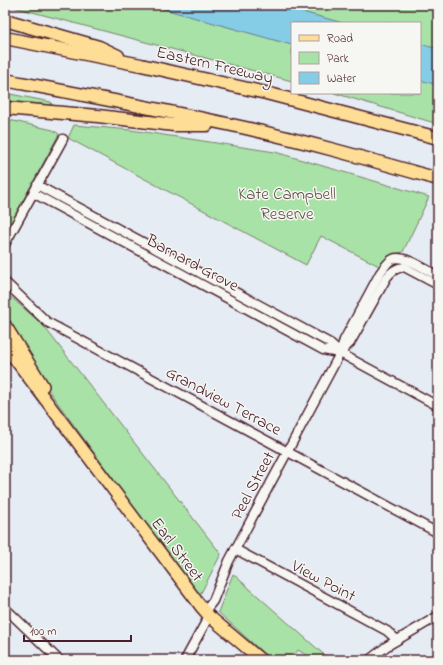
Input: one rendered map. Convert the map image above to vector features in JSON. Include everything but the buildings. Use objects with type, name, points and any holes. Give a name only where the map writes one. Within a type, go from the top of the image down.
[{"type":"highway","points":[[5,20],[99,47],[141,65]]},
{"type":"highway","name":"Eastern Freeway","points":[[5,38],[141,65],[274,95],[438,138]]},
{"type":"highway","points":[[5,80],[140,105],[229,124],[438,178]]},
{"type":"highway","points":[[5,108],[98,116],[174,126],[229,124]]},
{"type":"main road","name":"Earl Street","points":[[5,325],[81,446]]},
{"type":"main road","name":"Earl Street","points":[[5,346],[207,613],[261,660]]},
{"type":"street","points":[[5,244],[63,139]]},
{"type":"street","name":"Barnard Grove","points":[[37,186],[328,342],[340,353],[438,406]]},
{"type":"street","name":"Barnard Grove","points":[[33,193],[323,350],[340,353]]},
{"type":"street","name":"Peel Street","points":[[185,660],[213,601],[235,549],[340,353],[344,340],[386,264],[394,258],[404,258],[438,276]]},
{"type":"street","name":"Peel Street","points":[[340,353],[350,343],[391,271],[404,267],[438,285]]},
{"type":"street","name":"Grandview Terrace","points":[[5,282],[47,322],[438,533]]},
{"type":"street","name":"View Point","points":[[235,549],[387,631],[397,640]]},
{"type":"street","points":[[5,608],[55,659]]},
{"type":"street","points":[[369,660],[397,640],[438,616]]},
{"type":"green space","points":[[6,5],[150,5],[291,45],[291,81]]},
{"type":"green space","points":[[276,5],[438,5],[438,49],[421,44],[421,22],[339,22]]},
{"type":"green space","points":[[421,80],[438,85],[438,124],[337,94],[421,94]]},
{"type":"green space","points":[[5,93],[51,102],[52,105],[5,101]]},
{"type":"green space","points":[[5,119],[53,130],[59,134],[5,234]]},
{"type":"green space","name":"Kate Campbell Reserve","points":[[74,125],[131,130],[275,152],[429,197],[403,252],[388,256],[379,266],[321,236],[306,265],[68,138]]},
{"type":"green space","points":[[5,292],[42,324],[221,554],[201,593],[194,590],[49,391],[17,333],[5,316]]},
{"type":"green space","points":[[233,574],[330,660],[315,660],[298,650],[293,657],[286,655],[280,660],[271,660],[218,612]]},
{"type":"water","points":[[150,5],[276,5],[339,22],[291,22],[291,45]]},
{"type":"water","points":[[421,44],[438,49],[438,85],[421,80]]}]
